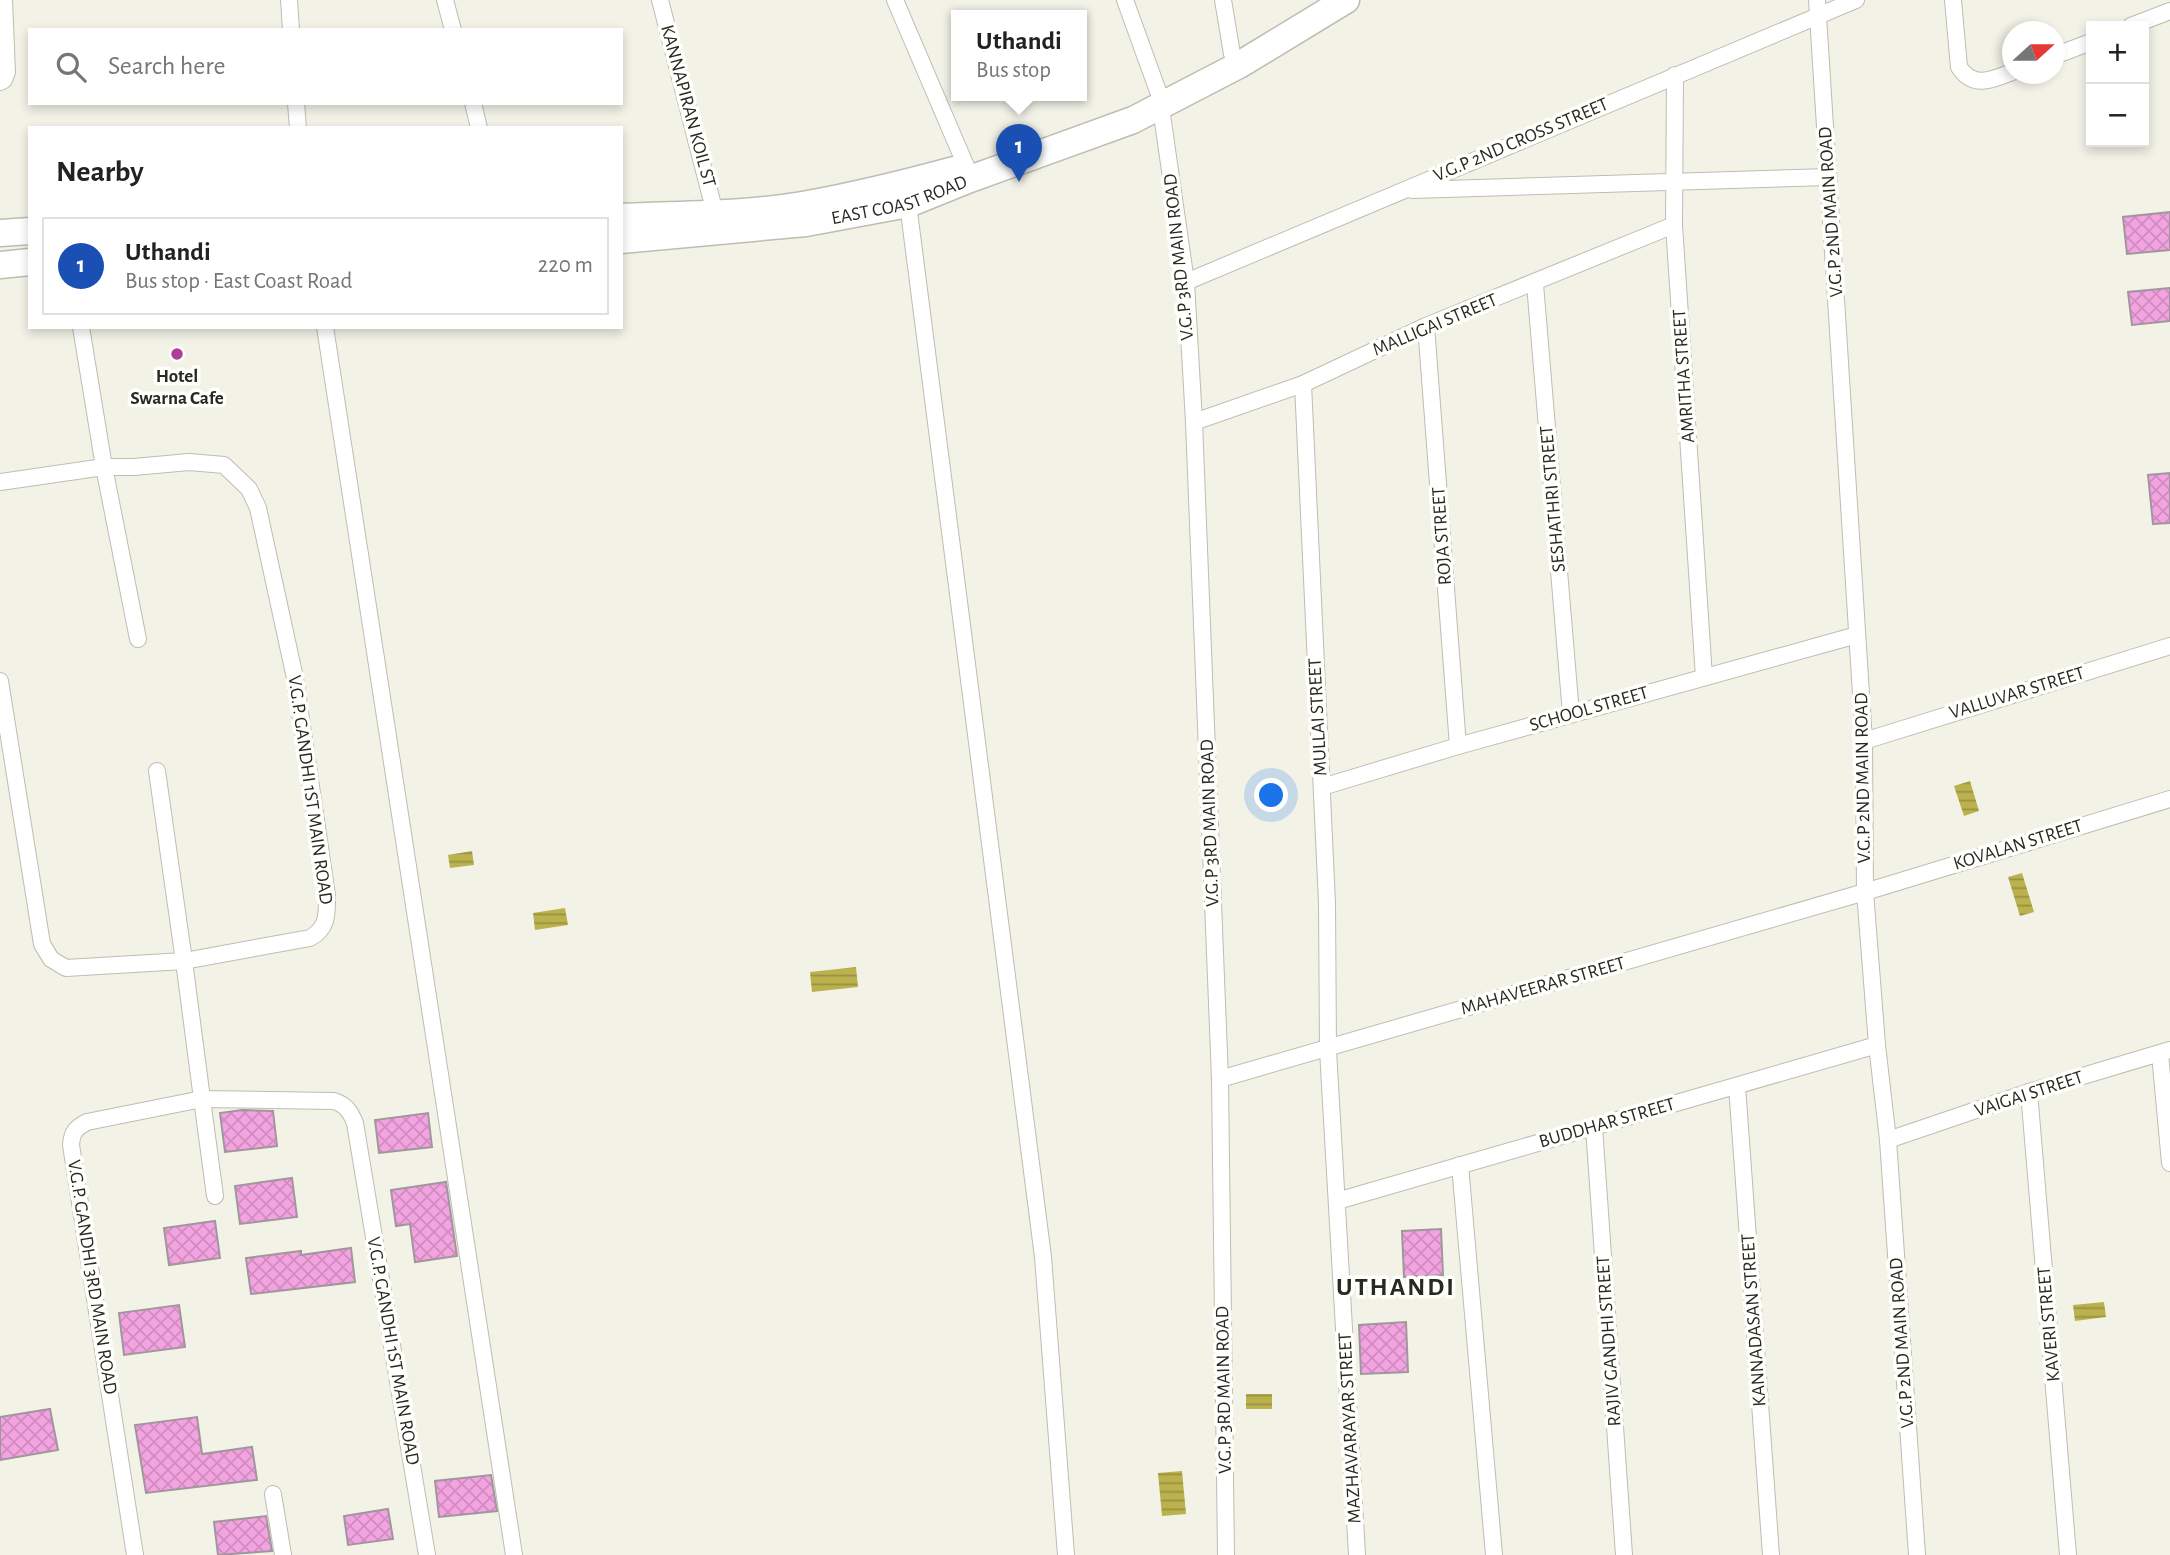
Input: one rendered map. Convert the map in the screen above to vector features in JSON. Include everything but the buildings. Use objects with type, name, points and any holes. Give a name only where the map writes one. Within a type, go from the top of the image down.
[{"type":"main road","name":"EAST COAST ROAD","points":[[623,240],[806,223],[908,204],[1133,120],[1232,54],[1322,0]]},
{"type":"main road","name":"EAST COAST ROAD","points":[[623,217],[715,213],[806,204],[904,184],[966,166],[1160,100],[1239,65],[1346,0]]},
{"type":"main road","points":[[0,233],[28,231]]},
{"type":"main road","points":[[0,265],[28,262]]},
{"type":"street","points":[[0,82],[4,80],[7,72],[4,0]]},
{"type":"street","points":[[289,0],[291,28]]},
{"type":"street","points":[[445,0],[452,28]]},
{"type":"street","name":"KANNAPIRAN KOIL ST","points":[[660,0],[715,213]]},
{"type":"street","points":[[895,0],[966,166]]},
{"type":"street","name":"V.G.P 3RD MAIN ROAD","points":[[1125,0],[1160,100],[1185,282],[1194,422],[1220,1079],[1226,1555]]},
{"type":"street","points":[[1223,0],[1232,54]]},
{"type":"street","name":"V.G.P 2ND CROSS STREET","points":[[1185,282],[1675,75],[1818,8],[1857,0]]},
{"type":"street","points":[[1953,0],[1959,67],[1964,76],[1979,82],[2002,76]]},
{"type":"street","name":"V.G.P 2ND MAIN ROAD","points":[[1818,8],[1864,741],[1865,892],[1877,1045],[1888,1140],[1917,1555]]},
{"type":"street","points":[[2144,21],[2170,11]]},
{"type":"street","points":[[2065,52],[2086,44]]},
{"type":"street","name":"AMRITHA STREET","points":[[1675,75],[1674,225],[1704,677]]},
{"type":"street","points":[[296,105],[298,126]]},
{"type":"street","points":[[474,105],[479,126]]},
{"type":"street","points":[[1401,191],[1829,177]]},
{"type":"street","points":[[908,204],[1043,1257],[1066,1555]]},
{"type":"street","name":"MALLIGAI STREET","points":[[1194,422],[1303,384],[1426,326],[1535,284],[1674,225]]},
{"type":"street","name":"SESHATHRI STREET","points":[[1535,284],[1571,714]]},
{"type":"street","name":"ROJA STREET","points":[[1426,326],[1458,746]]},
{"type":"street","points":[[81,329],[104,467],[138,639]]},
{"type":"street","points":[[325,329],[514,1555]]},
{"type":"street","name":"MULLAI STREET","points":[[1303,384],[1327,903],[1328,1050]]},
{"type":"street","name":"V.G.P. GANDHI 1ST MAIN ROAD","points":[[0,482],[104,467],[189,462],[224,464],[249,489],[258,508],[295,678],[327,895],[327,919],[318,933],[310,938],[184,961],[66,968],[51,959],[42,944],[0,681]]},
{"type":"street","name":"SCHOOL STREET","points":[[1322,787],[1458,746],[1857,635]]},
{"type":"street","name":"VALLUVAR STREET","points":[[1864,741],[2170,646]]},
{"type":"street","points":[[157,771],[215,1196]]},
{"type":"street","name":"KOVALAN STREET","points":[[1865,892],[2170,799]]},
{"type":"street","name":"MAHAVEERAR STREET","points":[[1220,1079],[1328,1050],[1865,892]]},
{"type":"street","name":"BUDDHAR STREET","points":[[1337,1200],[1877,1045]]},
{"type":"street","name":"MAZHAVARAYAR STREET","points":[[1328,1050],[1357,1555]]},
{"type":"street","points":[[2165,1052],[2170,1163]]},
{"type":"street","name":"VAIGAI STREET","points":[[1888,1140],[2029,1092],[2165,1052]]},
{"type":"street","name":"KANNADASAN STREET","points":[[1737,1086],[1771,1555]]},
{"type":"street","name":"KAVERI STREET","points":[[2029,1092],[2068,1555]]},
{"type":"street","name":"V.G.P. GANDHI 1ST MAIN ROAD","points":[[202,1099],[334,1101],[343,1104],[350,1112],[355,1123],[427,1555]]},
{"type":"street","name":"V.G.P. GANDHI 3RD MAIN ROAD","points":[[135,1555],[71,1145],[72,1134],[76,1127],[88,1122],[202,1099]]},
{"type":"street","name":"RAJIV GANDHI STREET","points":[[1594,1127],[1624,1555]]},
{"type":"street","points":[[1460,1165],[1494,1555]]},
{"type":"street","points":[[273,1494],[283,1555]]},
{"type":"shaded area","points":[[1970,781],[1979,811],[1964,816],[1954,786]]},
{"type":"shaded area","points":[[472,851],[474,865],[450,868],[448,855]]},
{"type":"shaded area","points":[[2022,873],[2034,912],[2020,916],[2008,877]]},
{"type":"shaded area","points":[[565,908],[568,925],[535,930],[533,913]]},
{"type":"shaded area","points":[[856,967],[858,987],[812,992],[810,972]]},
{"type":"shaded area","points":[[2104,1302],[2106,1317],[2075,1321],[2073,1305]]},
{"type":"shaded area","points":[[1246,1394],[1272,1394],[1272,1409],[1246,1409]]},
{"type":"shaded area","points":[[1182,1471],[1186,1514],[1162,1516],[1158,1473]]},
{"type":"place","name":"Uthandi","points":[[1019,182]]},
{"type":"place","name":"Hotel Swarna Cafe","points":[[177,354]]},
{"type":"district","name":"UTHANDI","points":[[1396,1287]]}]
